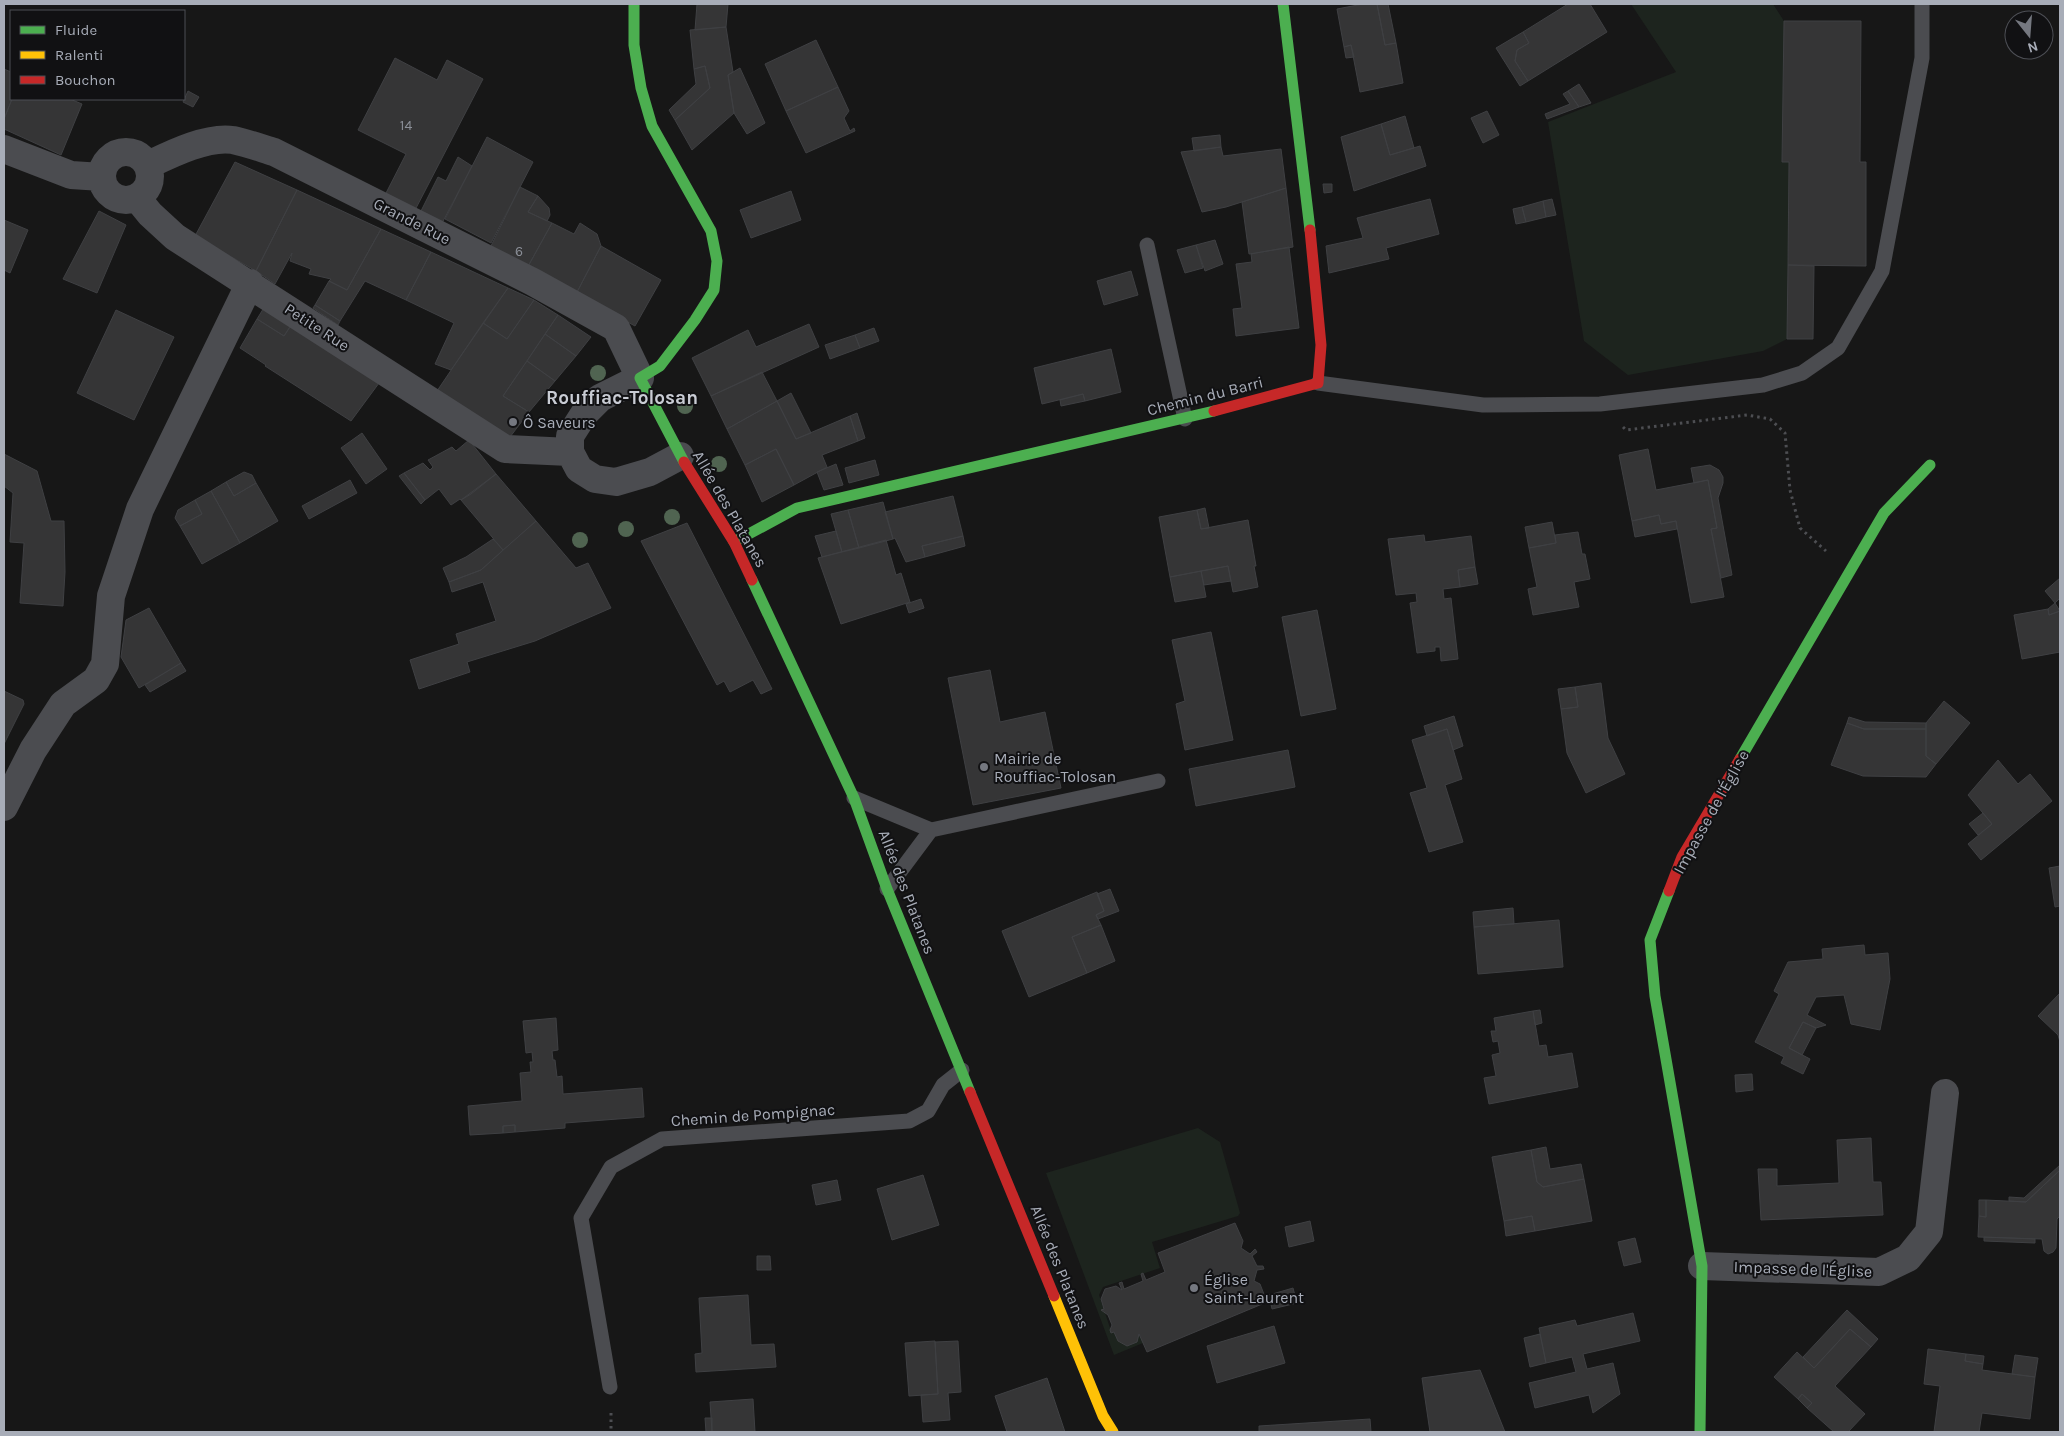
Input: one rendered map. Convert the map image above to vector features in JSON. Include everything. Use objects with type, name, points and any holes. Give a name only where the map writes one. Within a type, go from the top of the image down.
[{"type":"street","points":[[634,4],[634,45],[641,88],[652,126],[712,232],[717,261],[714,290],[695,320],[660,366],[600,398],[584,414],[570,436],[570,452],[579,469],[595,479],[616,482],[650,472],[680,456]]},
{"type":"street","points":[[1283,4],[1304,168],[1321,345],[1318,384]]},
{"type":"street","name":"Grande Rue","points":[[148,165],[179,150],[200,144],[231,140],[274,152],[533,282],[616,328],[640,378]]},
{"type":"street","points":[[4,149],[71,174],[92,178],[102,177]]},
{"type":"street","points":[[125,151],[134,152],[142,157],[148,165],[151,174],[150,183],[145,192],[137,198],[128,200],[118,199],[110,194],[104,186],[103,168],[115,154],[125,151]]},
{"type":"street","name":"Petite Rue","points":[[137,198],[150,214],[175,237],[250,283],[504,449],[570,452]]},
{"type":"street","points":[[4,806],[33,750],[63,704],[96,680],[105,664],[110,596],[140,509],[250,283]]},
{"type":"street","name":"Allée des Platanes","points":[[640,378],[680,456],[734,542],[854,798],[887,888],[1103,1416],[1113,1432]]},
{"type":"street","name":"Chemin du Barri","points":[[734,542],[797,508],[1185,419],[1318,384]]},
{"type":"street","name":"Impasse de l'Église","points":[[1700,1432],[1702,1266],[1655,996],[1650,940],[1682,857],[1884,513],[1930,465]]},
{"type":"street","name":"Impasse de l'Église","points":[[1702,1266],[1879,1272],[1908,1258],[1928,1232],[1945,1093]]},
{"type":"lane","points":[[1318,384],[1483,405],[1600,404],[1763,385],[1802,373],[1838,348],[1882,271],[1922,58],[1922,4]]},
{"type":"lane","points":[[1146,244],[1185,419]]},
{"type":"lane","points":[[854,798],[931,830],[1158,780]]},
{"type":"lane","points":[[887,888],[931,830]]},
{"type":"lane","name":"Chemin de Pompignac","points":[[610,1387],[581,1218],[611,1166],[662,1139],[909,1121],[928,1111],[943,1085],[962,1070]]},
{"type":"path","points":[[1600,404],[1626,430],[1747,415],[1770,420],[1786,433],[1790,490],[1800,528],[1821,547],[1851,569]]},
{"type":"shaded area","points":[[1631,4],[1773,4],[1784,21],[1782,161],[1789,162],[1787,339],[1763,351],[1628,375],[1584,341],[1548,122],[1676,72]]},
{"type":"shaded area","points":[[1198,1128],[1220,1142],[1240,1213],[1238,1216],[1152,1242],[1160,1268],[1103,1287],[1099,1295],[1110,1328],[1114,1332],[1138,1332],[1143,1343],[1114,1355],[1046,1173]]},
{"type":"building","points":[[697,4],[728,4],[726,27],[695,30]]},
{"type":"building","points":[[1363,4],[1377,4],[1385,45],[1396,43],[1403,83],[1360,92],[1351,45],[1344,47],[1337,9]]},
{"type":"building","points":[[1377,4],[1388,4],[1396,43],[1385,45]]},
{"type":"building","points":[[1568,4],[1590,4],[1607,32],[1528,81],[1515,61],[1517,50],[1529,43],[1523,32]]},
{"type":"building","points":[[1784,21],[1861,21],[1860,162],[1866,162],[1866,266],[1788,265],[1789,162],[1782,162]]},
{"type":"building","points":[[726,27],[733,72],[728,75],[734,113],[692,150],[675,120],[710,88],[705,66],[694,69],[690,30]]},
{"type":"building","points":[[1523,32],[1529,43],[1517,50],[1515,61],[1528,81],[1520,86],[1496,48]]},
{"type":"building","points":[[816,40],[838,87],[786,111],[765,64]]},
{"type":"building","points":[[1351,45],[1354,57],[1346,58],[1344,47]]},
{"type":"building","points":[[395,58],[437,80],[447,60],[483,79],[414,212],[384,197],[406,154],[358,130]]},
{"type":"building","points":[[705,66],[710,88],[675,120],[669,110],[696,84],[694,69]]},
{"type":"building","points":[[740,68],[765,123],[747,134],[734,113],[728,75]]},
{"type":"building","points":[[4,69],[10,72],[10,100],[12,100],[4,119]]},
{"type":"building","points":[[1579,84],[1591,103],[1579,107],[1568,91]]},
{"type":"building","points":[[838,87],[849,111],[844,118],[850,131],[854,128],[855,131],[806,153],[786,111]]},
{"type":"building","points":[[188,91],[199,97],[193,107],[183,102]]},
{"type":"building","points":[[1568,91],[1579,107],[1547,119],[1545,114],[1570,104],[1563,94]]},
{"type":"building","points":[[12,100],[72,100],[82,104],[61,155],[4,129],[4,119]]},
{"type":"building","points":[[1487,111],[1499,135],[1483,143],[1471,118]]},
{"type":"building","points":[[1405,116],[1414,148],[1390,155],[1381,124]]},
{"type":"building","points":[[1381,124],[1390,155],[1420,146],[1426,166],[1354,191],[1341,137]]},
{"type":"building","points":[[1220,135],[1221,147],[1194,151],[1192,138]]},
{"type":"building","points":[[487,137],[533,162],[491,243],[445,219]]},
{"type":"building","points":[[1221,147],[1223,156],[1281,149],[1286,188],[1226,207],[1202,212],[1181,152]]},
{"type":"building","points":[[458,157],[472,166],[441,225],[419,215],[438,177],[446,181]]},
{"type":"building","points":[[235,162],[297,190],[256,271],[195,236]]},
{"type":"building","points":[[1323,184],[1332,184],[1332,192],[1324,193]]},
{"type":"building","points":[[520,187],[538,196],[528,212],[552,223],[526,270],[489,250]]},
{"type":"building","points":[[1286,188],[1293,247],[1249,254],[1242,202]]},
{"type":"building","points":[[297,190],[381,229],[347,290],[329,281],[331,279],[309,274],[311,269],[290,261],[292,253],[275,284],[256,271]]},
{"type":"building","points":[[791,191],[801,220],[751,238],[740,210]]},
{"type":"building","points":[[538,196],[549,208],[550,215],[547,221],[528,212]]},
{"type":"building","points":[[1430,199],[1439,234],[1386,248],[1389,259],[1329,273],[1326,246],[1363,238],[1357,218]]},
{"type":"building","points":[[1552,199],[1556,215],[1546,217],[1543,201]]},
{"type":"building","points":[[1543,201],[1546,217],[1526,222],[1522,207]]},
{"type":"building","points":[[1522,207],[1526,222],[1516,224],[1513,209]]},
{"type":"building","points":[[99,211],[126,225],[97,293],[63,279]]},
{"type":"building","points":[[4,220],[28,230],[10,273],[4,270]]},
{"type":"building","points":[[552,223],[574,234],[580,223],[597,234],[601,246],[576,294],[526,270]]},
{"type":"building","points":[[381,229],[431,252],[406,300],[365,281],[340,321],[315,305],[329,281],[347,290]]},
{"type":"building","points":[[1215,240],[1223,264],[1205,271],[1196,245]]},
{"type":"building","points":[[1196,245],[1203,268],[1185,273],[1177,250]]},
{"type":"building","points":[[601,246],[661,280],[635,326],[576,294]]},
{"type":"building","points":[[1289,247],[1299,328],[1236,336],[1233,309],[1242,308],[1236,264],[1252,262],[1251,254]]},
{"type":"building","points":[[431,252],[508,288],[451,370],[435,364],[454,323],[406,300]]},
{"type":"building","points":[[1788,265],[1814,266],[1813,339],[1787,339]]},
{"type":"building","points":[[1131,271],[1138,295],[1104,305],[1097,281]]},
{"type":"building","points":[[508,288],[534,300],[507,339],[483,323]]},
{"type":"building","points":[[534,300],[558,315],[503,396],[529,412],[510,437],[437,391],[483,323],[507,339]]},
{"type":"building","points":[[315,305],[340,321],[338,325],[313,308]]},
{"type":"building","points":[[265,306],[292,324],[284,336],[257,319]]},
{"type":"building","points":[[116,310],[174,337],[134,420],[77,393]]},
{"type":"building","points":[[558,315],[591,337],[576,356],[545,334]]},
{"type":"building","points":[[257,319],[284,336],[293,322],[382,379],[351,421],[240,348]]},
{"type":"building","points":[[809,324],[819,347],[711,396],[692,358],[748,330],[756,347]]},
{"type":"building","points":[[874,328],[879,341],[860,348],[855,335]]},
{"type":"building","points":[[545,334],[576,356],[555,381],[527,361]]},
{"type":"building","points":[[855,335],[860,348],[830,359],[825,345]]},
{"type":"building","points":[[1111,349],[1121,392],[1085,401],[1083,394],[1042,404],[1034,368]]},
{"type":"building","points":[[527,361],[555,381],[529,412],[503,396]]},
{"type":"building","points":[[762,372],[777,401],[727,429],[711,396]]},
{"type":"building","points":[[791,393],[811,433],[796,439],[777,401]]},
{"type":"building","points":[[1083,394],[1085,401],[1061,406],[1060,400]]},
{"type":"building","points":[[777,401],[796,439],[850,416],[858,441],[822,455],[827,467],[794,485],[776,449],[745,465],[727,429]]},
{"type":"building","points":[[857,413],[865,438],[858,441],[850,416]]},
{"type":"building","points":[[362,433],[387,469],[366,484],[341,448]]},
{"type":"building","points":[[469,440],[496,474],[471,494],[451,505],[439,489],[425,500],[404,473],[423,463],[430,470],[433,467],[428,460],[452,447],[456,451]]},
{"type":"building","points":[[776,449],[794,485],[762,502],[745,465]]},
{"type":"building","points":[[1648,449],[1656,490],[1708,480],[1717,528],[1711,529],[1724,597],[1691,603],[1676,521],[1661,524],[1659,515],[1632,521],[1619,455]]},
{"type":"building","points":[[4,454],[37,471],[51,521],[64,521],[65,572],[63,606],[20,603],[24,543],[10,542],[13,493],[4,486]]},
{"type":"building","points":[[875,460],[879,475],[849,483],[845,468]]},
{"type":"building","points":[[836,464],[843,485],[824,490],[817,472]]},
{"type":"building","points":[[1710,465],[1719,470],[1723,477],[1718,498],[1732,575],[1721,578],[1711,529],[1717,528],[1708,480],[1694,483],[1691,468]]},
{"type":"building","points":[[244,472],[252,475],[256,483],[234,496],[226,482]]},
{"type":"building","points":[[404,473],[425,500],[421,504],[399,476]]},
{"type":"building","points":[[496,474],[536,521],[503,550],[461,500]]},
{"type":"building","points":[[350,480],[357,493],[309,519],[302,506]]},
{"type":"building","points":[[226,482],[234,496],[256,483],[278,521],[240,543],[211,491]]},
{"type":"building","points":[[211,491],[240,543],[202,564],[180,526],[202,514],[195,500]]},
{"type":"building","points":[[953,496],[963,536],[922,546],[925,557],[906,562],[895,538],[893,539],[885,512]]},
{"type":"building","points":[[195,500],[202,514],[180,526],[175,518],[178,510]]},
{"type":"building","points":[[883,502],[893,539],[859,548],[848,510]]},
{"type":"building","points":[[1205,508],[1209,528],[1201,529],[1197,510]]},
{"type":"building","points":[[848,510],[859,548],[842,552],[831,514]]},
{"type":"building","points":[[1197,510],[1201,529],[1248,520],[1258,587],[1233,592],[1228,566],[1170,577],[1159,517]]},
{"type":"building","points":[[1659,515],[1661,524],[1676,521],[1677,529],[1635,537],[1632,521]]},
{"type":"building","points":[[536,521],[576,568],[588,563],[611,608],[535,641],[467,662],[470,672],[419,689],[410,660],[459,644],[456,634],[496,621],[483,582],[452,592],[449,582],[481,570]]},
{"type":"building","points":[[1552,522],[1556,543],[1529,548],[1525,527]]},
{"type":"building","points":[[687,523],[772,689],[761,694],[753,680],[730,692],[724,681],[717,685],[641,541]]},
{"type":"building","points":[[836,531],[842,552],[822,557],[815,536]]},
{"type":"building","points":[[1578,532],[1582,554],[1585,554],[1590,579],[1574,582],[1579,607],[1533,615],[1528,589],[1537,587],[1529,548],[1556,543],[1555,535]]},
{"type":"building","points":[[1424,535],[1425,542],[1471,536],[1475,567],[1458,570],[1460,587],[1443,589],[1444,599],[1451,598],[1458,659],[1441,661],[1440,647],[1435,647],[1435,651],[1417,653],[1410,603],[1417,602],[1416,593],[1396,595],[1388,539]]},
{"type":"building","points":[[963,536],[965,546],[925,557],[922,546]]},
{"type":"building","points":[[493,539],[503,550],[481,570],[449,582],[443,568],[466,557]]},
{"type":"building","points":[[886,540],[896,575],[901,573],[910,602],[841,624],[818,558]]},
{"type":"building","points":[[1228,566],[1231,581],[1204,585],[1201,571]]},
{"type":"building","points":[[1475,567],[1478,584],[1460,587],[1458,570]]},
{"type":"building","points":[[1201,571],[1206,597],[1175,602],[1170,577]]},
{"type":"building","points":[[2060,578],[2060,598],[2055,603],[2045,591]]},
{"type":"building","points":[[921,599],[924,608],[909,613],[906,604]]},
{"type":"building","points":[[2055,603],[2060,611],[2049,615],[2048,609]]},
{"type":"building","points":[[149,608],[181,663],[139,688],[121,657],[126,620]]},
{"type":"building","points":[[2048,609],[2049,615],[2060,611],[2060,652],[2022,659],[2014,615]]},
{"type":"building","points":[[1317,610],[1336,709],[1301,716],[1282,617]]},
{"type":"building","points":[[1211,632],[1233,740],[1185,750],[1176,704],[1185,701],[1172,640]]},
{"type":"building","points":[[181,663],[186,671],[150,692],[145,685]]},
{"type":"building","points":[[990,670],[1000,722],[1045,712],[1061,788],[973,805],[948,678]]},
{"type":"building","points":[[1601,683],[1608,738],[1625,774],[1586,793],[1567,753],[1561,709],[1578,707],[1575,687]]},
{"type":"building","points":[[1575,687],[1578,707],[1561,709],[1558,689]]},
{"type":"building","points":[[4,691],[23,700],[24,704],[4,744]]},
{"type":"building","points":[[1944,701],[1970,723],[1936,764],[1926,756],[1926,723]]},
{"type":"building","points":[[1454,716],[1463,746],[1453,750],[1447,729],[1427,736],[1424,726]]},
{"type":"building","points":[[1849,717],[1865,722],[1926,723],[1926,729],[1864,729],[1847,723]]},
{"type":"building","points":[[1847,723],[1864,729],[1926,729],[1926,756],[1936,764],[1926,777],[1863,776],[1831,765]]},
{"type":"building","points":[[1447,729],[1462,779],[1445,785],[1463,842],[1429,852],[1410,793],[1427,788],[1412,740]]},
{"type":"building","points":[[1288,750],[1295,787],[1196,806],[1189,769]]},
{"type":"building","points":[[1998,760],[2018,784],[2030,774],[2052,801],[1981,860],[1968,844],[1992,824],[1968,795]]},
{"type":"building","points":[[1983,813],[1992,824],[1978,835],[1969,824]]},
{"type":"building","points":[[2060,866],[2060,906],[2055,907],[2049,868]]},
{"type":"building","points":[[1110,889],[1119,911],[1098,919],[1096,915],[1104,911],[1097,894]]},
{"type":"building","points":[[1097,892],[1104,911],[1096,915],[1101,925],[1072,937],[1087,973],[1029,997],[1002,931]]},
{"type":"building","points":[[1513,908],[1514,924],[1474,927],[1473,912]]},
{"type":"building","points":[[1559,920],[1563,967],[1478,974],[1474,927]]},
{"type":"building","points":[[1101,925],[1115,961],[1087,973],[1072,937]]},
{"type":"building","points":[[1864,945],[1865,955],[1888,953],[1890,979],[1880,1030],[1851,1024],[1844,995],[1816,997],[1807,1015],[1826,1025],[1816,1028],[1803,1022],[1789,1048],[1810,1059],[1803,1074],[1781,1063],[1784,1057],[1755,1042],[1779,994],[1774,991],[1788,962],[1823,959],[1822,949]]},
{"type":"building","points":[[2060,993],[2060,1042],[2058,1035],[2038,1016]]},
{"type":"building","points":[[1540,1010],[1542,1023],[1535,1025],[1533,1011]]},
{"type":"building","points":[[1533,1011],[1539,1046],[1546,1045],[1548,1057],[1572,1053],[1578,1087],[1489,1104],[1484,1078],[1496,1076],[1492,1055],[1500,1053],[1498,1041],[1493,1042],[1491,1031],[1496,1031],[1494,1018]]},
{"type":"building","points":[[556,1018],[558,1050],[552,1051],[557,1077],[562,1076],[563,1094],[642,1088],[644,1117],[565,1123],[565,1128],[515,1132],[515,1125],[503,1126],[503,1133],[470,1135],[468,1106],[522,1101],[520,1073],[531,1072],[530,1062],[533,1062],[532,1052],[526,1053],[523,1021]]},
{"type":"building","points":[[1803,1022],[1816,1028],[1802,1055],[1789,1048]]},
{"type":"building","points":[[1752,1074],[1753,1090],[1736,1092],[1735,1075]]},
{"type":"building","points":[[515,1125],[515,1132],[503,1133],[503,1126]]},
{"type":"building","points":[[1871,1138],[1873,1182],[1881,1182],[1883,1215],[1761,1220],[1758,1169],[1777,1169],[1777,1186],[1839,1183],[1837,1140]]},
{"type":"building","points":[[1546,1147],[1550,1169],[1581,1164],[1584,1179],[1543,1187],[1537,1182],[1531,1150]]},
{"type":"building","points":[[1531,1150],[1537,1182],[1543,1187],[1584,1179],[1592,1221],[1535,1231],[1532,1216],[1504,1221],[1492,1157]]},
{"type":"building","points":[[2060,1165],[2060,1170],[2026,1202],[2009,1201],[2009,1197],[2024,1198]]},
{"type":"building","points":[[2060,1170],[2060,1216],[2057,1219],[2056,1248],[2053,1252],[2048,1254],[2044,1251],[2042,1239],[1978,1237],[1979,1216],[1986,1217],[1986,1200],[2026,1202]]},
{"type":"building","points":[[923,1175],[939,1225],[892,1240],[877,1189]]},
{"type":"building","points":[[837,1180],[841,1200],[816,1205],[812,1185]]},
{"type":"building","points":[[1979,1200],[1986,1200],[1986,1217],[1979,1216]]},
{"type":"building","points":[[1532,1216],[1535,1231],[1506,1236],[1504,1221]]},
{"type":"building","points":[[1310,1221],[1314,1241],[1289,1247],[1285,1227]]},
{"type":"building","name":"Église Saint-Laurent","points":[[1235,1223],[1243,1241],[1241,1248],[1250,1254],[1255,1249],[1257,1252],[1252,1256],[1257,1266],[1263,1266],[1264,1269],[1257,1270],[1254,1281],[1260,1284],[1267,1302],[1147,1352],[1139,1334],[1137,1342],[1127,1346],[1118,1341],[1114,1332],[1111,1333],[1112,1325],[1108,1315],[1101,1310],[1104,1309],[1101,1299],[1105,1289],[1116,1286],[1122,1290],[1119,1283],[1122,1282],[1124,1289],[1143,1281],[1141,1274],[1143,1273],[1146,1280],[1165,1272],[1158,1253]]},
{"type":"building","points":[[1984,1237],[2035,1239],[2035,1243],[1984,1241]]},
{"type":"building","points":[[1635,1238],[1641,1262],[1624,1266],[1618,1242]]},
{"type":"building","points":[[757,1256],[770,1256],[771,1270],[757,1270]]},
{"type":"building","points":[[1293,1288],[1297,1303],[1272,1309],[1269,1295]]},
{"type":"building","points":[[748,1295],[751,1345],[774,1344],[776,1367],[696,1372],[695,1354],[702,1353],[699,1298]]},
{"type":"building","points":[[1847,1310],[1878,1339],[1871,1347],[1850,1329],[1814,1368],[1803,1357]]},
{"type":"building","points":[[1633,1313],[1640,1341],[1583,1354],[1587,1369],[1613,1363],[1620,1394],[1593,1413],[1589,1395],[1535,1408],[1529,1383],[1576,1372],[1572,1357],[1546,1363],[1539,1328],[1575,1320],[1577,1326]]},
{"type":"building","points":[[1274,1326],[1285,1363],[1217,1383],[1207,1346]]},
{"type":"building","points":[[1850,1329],[1871,1347],[1835,1386],[1865,1414],[1848,1432],[1834,1432],[1807,1408],[1812,1403],[1802,1394],[1798,1399],[1774,1377],[1797,1352],[1814,1368]]},
{"type":"building","points":[[1540,1334],[1546,1363],[1530,1367],[1524,1338]]},
{"type":"building","points":[[935,1341],[938,1394],[909,1396],[905,1343]]},
{"type":"building","points":[[958,1341],[961,1392],[948,1393],[950,1420],[923,1422],[921,1395],[938,1394],[935,1342]]},
{"type":"building","points":[[1928,1349],[1966,1354],[1965,1361],[1983,1364],[1982,1370],[2035,1377],[2030,1419],[1982,1413],[1979,1432],[1934,1432],[1940,1386],[1924,1384]]},
{"type":"building","points":[[1966,1354],[1984,1356],[1983,1364],[1965,1361]]},
{"type":"building","points":[[2015,1355],[2038,1358],[2035,1377],[2012,1374]]},
{"type":"building","points":[[1480,1370],[1505,1432],[1430,1432],[1422,1378]]},
{"type":"building","points":[[1047,1378],[1065,1432],[1007,1432],[995,1396]]},
{"type":"building","points":[[1802,1394],[1812,1403],[1807,1408],[1798,1399]]},
{"type":"building","points":[[753,1399],[755,1432],[712,1432],[710,1402]]},
{"type":"building","points":[[705,1418],[712,1418],[712,1432],[706,1432]]},
{"type":"building","points":[[1370,1419],[1371,1432],[1259,1432],[1259,1426]]},
{"type":"traffic: fast","points":[[634,4],[634,45],[641,88],[652,126],[711,231],[717,261],[714,290],[695,320],[660,366],[640,378],[684,462]]},
{"type":"traffic: fast","points":[[1283,4],[1310,230]]},
{"type":"traffic: fast","points":[[734,542],[797,508],[1214,411]]},
{"type":"traffic: fast","points":[[1740,759],[1884,513],[1930,465]]},
{"type":"traffic: fast","points":[[752,580],[854,798],[887,889],[970,1092]]},
{"type":"traffic: fast","points":[[1669,891],[1650,940],[1655,996],[1702,1266],[1700,1432]]},
{"type":"traffic: slow","points":[[1054,1296],[1103,1416],[1113,1432]]},
{"type":"traffic: jam","points":[[1214,411],[1318,383],[1321,345],[1310,230]]},
{"type":"traffic: jam","points":[[684,462],[734,542],[752,580]]},
{"type":"traffic: jam","points":[[1669,891],[1682,857],[1740,759]]},
{"type":"traffic: jam","points":[[970,1092],[1054,1296]]},
{"type":"place","name":"Ô Saveurs","points":[[513,422]]},
{"type":"place","name":"Mairie de Rouffiac-Tolosan","points":[[984,767]]},
{"type":"place","name":"Église Saint-Laurent","points":[[1194,1288]]},
{"type":"district","name":"Rouffiac-Tolosan","points":[[622,398]]}]
